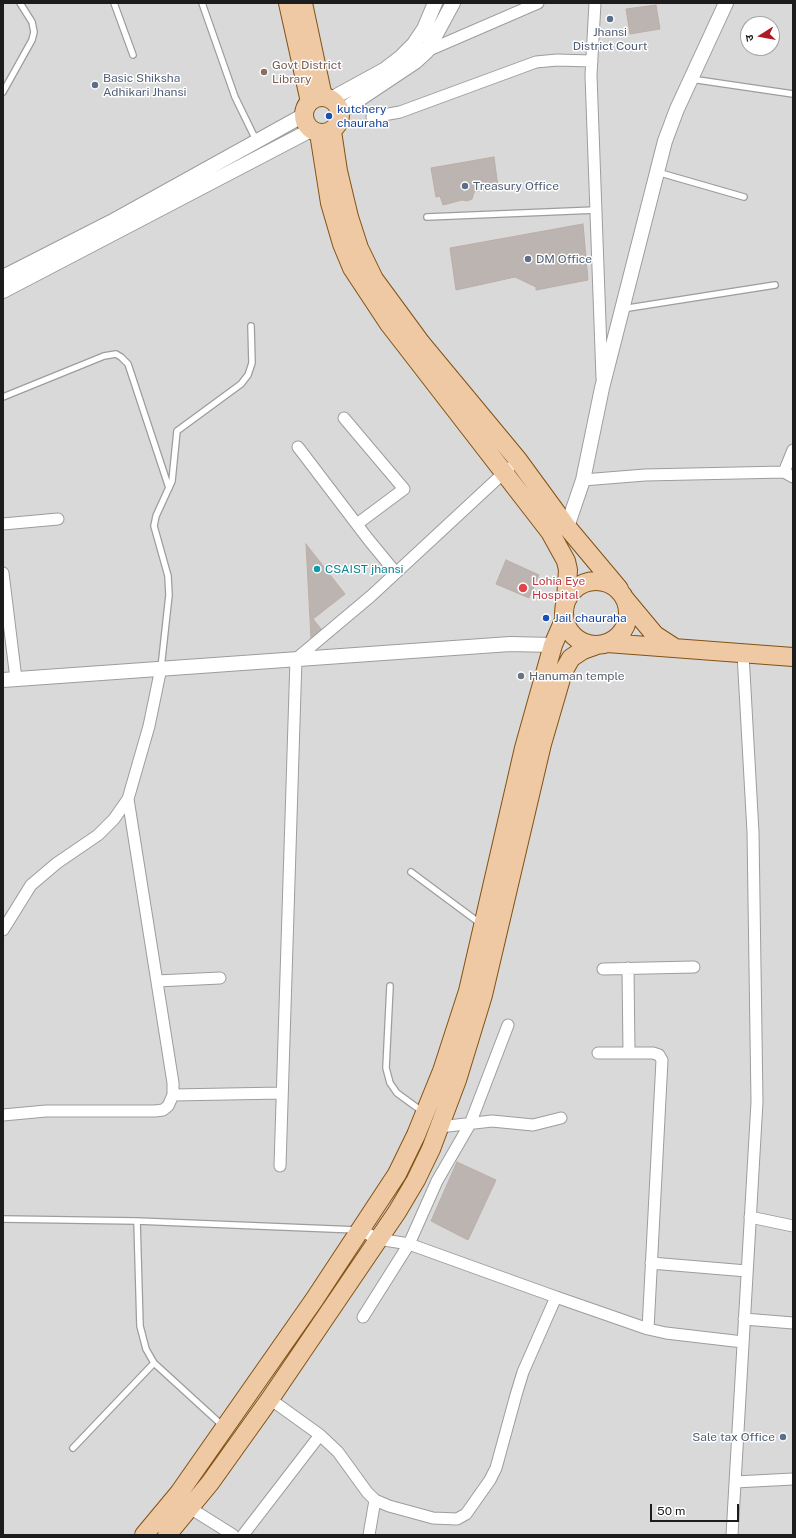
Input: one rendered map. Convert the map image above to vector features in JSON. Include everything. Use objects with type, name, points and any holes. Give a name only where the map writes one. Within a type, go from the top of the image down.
[{"type":"main road","points":[[288,3],[338,171],[349,217],[359,248],[374,279],[421,343],[518,460],[567,527],[655,635],[675,648]]},
{"type":"main road","points":[[144,1535],[179,1493],[225,1429],[360,1230],[397,1174],[425,1113],[442,1071],[468,990],[524,748],[553,645],[564,620],[568,570],[564,556],[550,532],[389,324],[352,268],[342,244],[330,202],[321,115],[303,3]]},
{"type":"main road","points":[[167,1535],[190,1508],[270,1399],[397,1212],[416,1180],[431,1149],[457,1080],[483,995],[542,744],[563,672],[572,658],[583,650],[617,638],[624,629],[628,619],[628,608],[622,594],[610,583],[600,580],[590,580],[580,584],[572,590],[566,599]]},
{"type":"main road","points":[[564,620],[568,631],[576,639],[586,644],[675,648],[793,658]]},
{"type":"street","points":[[3,277],[111,222],[256,143],[321,115],[401,57],[414,44],[424,29],[435,3]]},
{"type":"street","points":[[3,291],[415,62],[427,51],[453,3]]},
{"type":"street","points":[[427,51],[538,3]]},
{"type":"street","points":[[595,3],[592,61],[602,388]]},
{"type":"street","points":[[567,527],[583,480],[602,388],[665,141],[691,79],[726,3]]},
{"type":"street","points":[[414,44],[427,51]]},
{"type":"street","points":[[372,117],[400,112],[536,62],[557,60],[592,61]]},
{"type":"street","points":[[344,418],[404,489],[357,524]]},
{"type":"street","points":[[298,447],[396,573]]},
{"type":"street","points":[[583,480],[645,475],[788,474],[793,450]]},
{"type":"street","points":[[280,1166],[296,659],[396,573],[518,460]]},
{"type":"street","points":[[3,524],[58,519]]},
{"type":"street","points":[[3,573],[9,679],[510,644],[553,645]]},
{"type":"street","points":[[732,1535],[757,1102],[753,832],[743,654]]},
{"type":"street","points":[[3,930],[31,885],[57,863],[98,835],[114,819],[128,799],[149,726],[161,668]]},
{"type":"street","points":[[3,1116],[46,1112],[163,1110],[168,1106],[173,1095],[173,1083],[128,799]]},
{"type":"street","points":[[603,969],[694,967]]},
{"type":"street","points":[[628,968],[629,1053]]},
{"type":"street","points":[[157,981],[220,978]]},
{"type":"street","points":[[363,1317],[409,1244],[437,1181],[470,1124],[508,1025]]},
{"type":"street","points":[[598,1053],[652,1053],[659,1055],[662,1060],[648,1329]]},
{"type":"street","points":[[173,1095],[282,1093]]},
{"type":"street","points":[[439,1127],[492,1121],[533,1125],[561,1118]]},
{"type":"street","points":[[750,1218],[793,1226]]},
{"type":"street","points":[[360,1230],[378,1239],[409,1244],[450,1258],[648,1329],[666,1333],[743,1342]]},
{"type":"street","points":[[652,1263],[747,1271]]},
{"type":"street","points":[[270,1399],[320,1435],[338,1452],[367,1492],[375,1500],[389,1506],[433,1518],[457,1519],[466,1514],[490,1480],[496,1468],[516,1395],[556,1297]]},
{"type":"street","points":[[744,1319],[793,1323]]},
{"type":"street","points":[[243,1535],[320,1435]]},
{"type":"street","points":[[735,1482],[793,1479]]},
{"type":"street","points":[[369,1535],[375,1500]]},
{"type":"street","points":[[190,1508],[233,1535]]},
{"type":"lane","points":[[3,92],[32,40],[34,32],[32,22],[20,3]]},
{"type":"lane","points":[[114,3],[133,54]]},
{"type":"lane","points":[[202,3],[235,97],[256,143]]},
{"type":"lane","points":[[691,79],[793,94]]},
{"type":"lane","points":[[656,172],[744,197]]},
{"type":"lane","points":[[427,217],[596,210]]},
{"type":"lane","points":[[622,309],[775,285]]},
{"type":"lane","points":[[161,668],[169,595],[168,576],[154,526],[156,516],[169,488],[174,472],[177,431],[241,384],[248,375],[252,362],[251,326]]},
{"type":"lane","points":[[3,397],[104,356],[116,354],[128,364],[169,488]]},
{"type":"lane","points":[[411,872],[483,926]]},
{"type":"lane","points":[[390,986],[386,1068],[390,1083],[397,1093],[425,1113]]},
{"type":"lane","points":[[3,1219],[137,1221],[360,1230]]},
{"type":"lane","points":[[137,1221],[140,1326],[146,1348],[154,1362],[225,1429]]},
{"type":"lane","points":[[74,1448],[154,1362]]},
{"type":"shaded area","points":[[3,3],[793,3],[793,1535],[3,1535]]},
{"type":"building","points":[[656,5],[660,29],[630,34],[626,9]]},
{"type":"building","points":[[494,157],[498,187],[474,192],[472,199],[467,201],[462,200],[443,205],[440,196],[436,197],[431,168]]},
{"type":"building","points":[[583,224],[588,280],[536,290],[536,287],[515,277],[456,290],[450,248]]},
{"type":"building","name":"CSAIST jhansi","points":[[306,544],[345,594],[313,619],[321,629],[311,638]]},
{"type":"building","points":[[506,560],[539,575],[529,598],[496,584]]},
{"type":"building","points":[[457,1162],[496,1180],[468,1240],[431,1221]]},
{"type":"place","name":"Jhansi District Court","points":[[610,19]]},
{"type":"place","name":"Govt District Library","points":[[264,72]]},
{"type":"place","name":"Basic Shiksha Adhikari Jhansi","points":[[95,85]]},
{"type":"place","name":"kutchery chauraha","points":[[329,116]]},
{"type":"place","name":"Treasury Office","points":[[465,186]]},
{"type":"place","name":"DM Office","points":[[528,259]]},
{"type":"place","name":"CSAIST jhansi","points":[[317,569]]},
{"type":"place","name":"Lohia Eye Hospital","points":[[523,588]]},
{"type":"place","name":"Jail chauraha","points":[[546,618]]},
{"type":"place","name":"Hanuman temple","points":[[521,676]]},
{"type":"place","name":"Sale tax Office","points":[[783,1437]]}]
